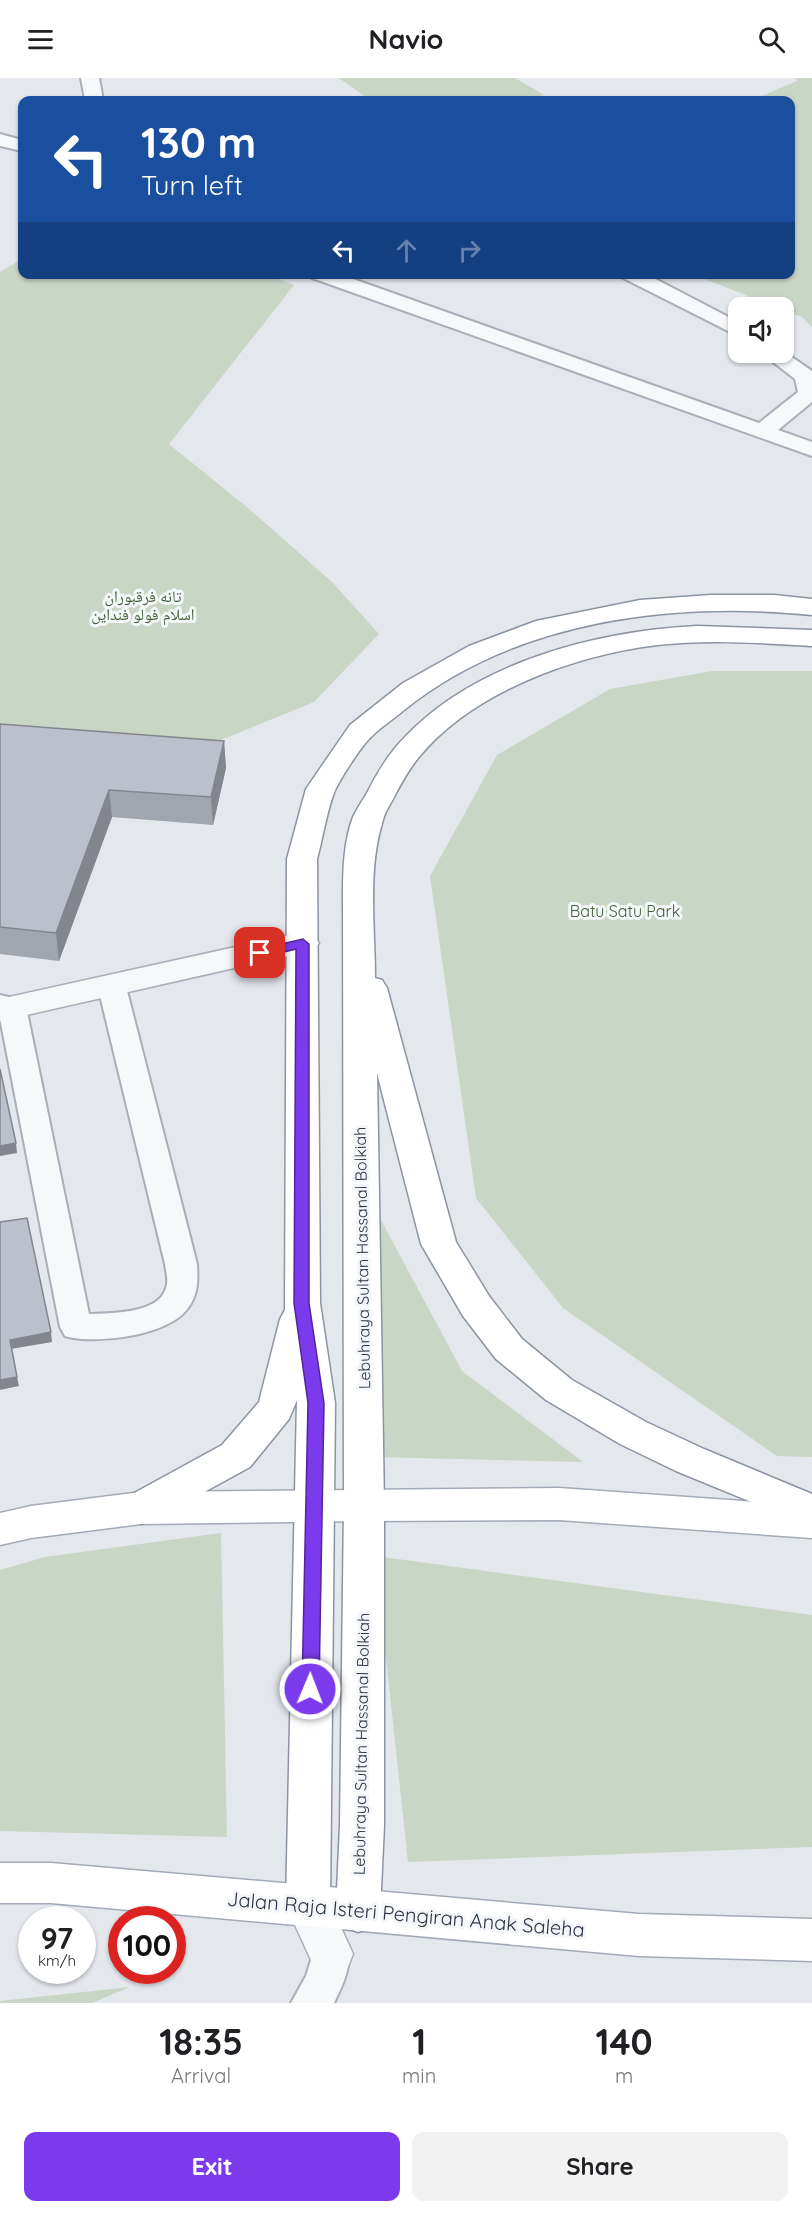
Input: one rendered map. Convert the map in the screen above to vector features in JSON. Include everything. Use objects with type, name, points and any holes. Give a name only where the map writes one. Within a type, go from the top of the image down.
[{"type":"main road","points":[[308,1905],[316,1403],[302,1303],[302,859],[321,789],[360,731],[412,688],[479,652],[546,627],[640,608],[711,603],[812,601]]},
{"type":"main road","points":[[774,603],[812,608]]},
{"type":"main road","name":"Lebuhraya Sultan Hassanal Bolkiah","points":[[358,1911],[362,1825],[364,1505],[359,939],[360,856],[369,817],[393,772],[419,739],[470,700],[516,676],[578,653],[657,637],[730,633],[812,638]]},
{"type":"main road","points":[[359,939],[439,1244],[476,1306],[509,1349],[559,1390],[633,1433],[690,1460],[812,1511]]},
{"type":"main road","points":[[141,1508],[236,1456],[276,1408],[302,1303]]},
{"type":"main road","points":[[0,1529],[31,1522],[141,1508],[364,1505],[559,1504],[812,1522]]},
{"type":"main road","name":"Jalan Raja Isteri Pengiran Anak Saleha","points":[[0,1883],[51,1883],[639,1935],[812,1940]]},
{"type":"street","points":[[4,1007],[112,987],[303,944]]},
{"type":"street","points":[[308,1905],[331,1954]]},
{"type":"street","name":"Lebuhraya Sultan Hassanal Bolkiah","points":[[331,1954],[358,1911]]},
{"type":"lane","points":[[90,78],[93,96]]},
{"type":"lane","points":[[0,140],[18,145]]},
{"type":"lane","points":[[333,279],[764,430],[812,449]]},
{"type":"lane","points":[[640,279],[728,325]]},
{"type":"lane","points":[[764,430],[809,394],[806,376],[786,363]]},
{"type":"lane","points":[[4,1007],[76,1327],[132,1322],[156,1317],[174,1303],[182,1287],[181,1264],[112,987]]},
{"type":"lane","points":[[311,2003],[327,1974],[331,1954]]},
{"type":"green space","points":[[339,78],[515,78],[544,95],[539,96],[364,96]]},
{"type":"green space","points":[[796,78],[812,78],[812,327],[802,317],[794,314],[794,297],[751,297],[704,279],[795,279],[795,96],[761,96],[797,81]]},
{"type":"green space","name":"تانه فرقبوران اسلام فولو فنداين","points":[[18,261],[18,279],[278,279],[294,285],[169,444],[248,508],[332,582],[379,634],[314,702],[206,746],[0,744],[0,272]]},
{"type":"green space","name":"Batu Satu Park","points":[[712,671],[812,671],[812,1457],[777,1456],[563,1308],[476,1198],[430,876],[497,755],[610,689]]},
{"type":"green space","points":[[373,1205],[462,1371],[583,1462],[373,1457]]},
{"type":"green space","points":[[221,1533],[227,1837],[0,1831],[0,1570],[45,1557]]},
{"type":"green space","points":[[375,1556],[812,1615],[812,1847],[408,1862]]},
{"type":"green space","points":[[130,1987],[92,2003],[0,2003],[0,2001]]},
{"type":"building","points":[[0,724],[224,741],[211,797],[109,790],[56,933],[0,927]]},
{"type":"building","points":[[0,1069],[16,1143],[0,1146]]},
{"type":"building","points":[[27,1218],[51,1332],[10,1340],[17,1377],[0,1380],[0,1222]]},
{"type":"route","points":[[260,953],[303,944],[302,1303],[316,1403],[310,1689]]}]
